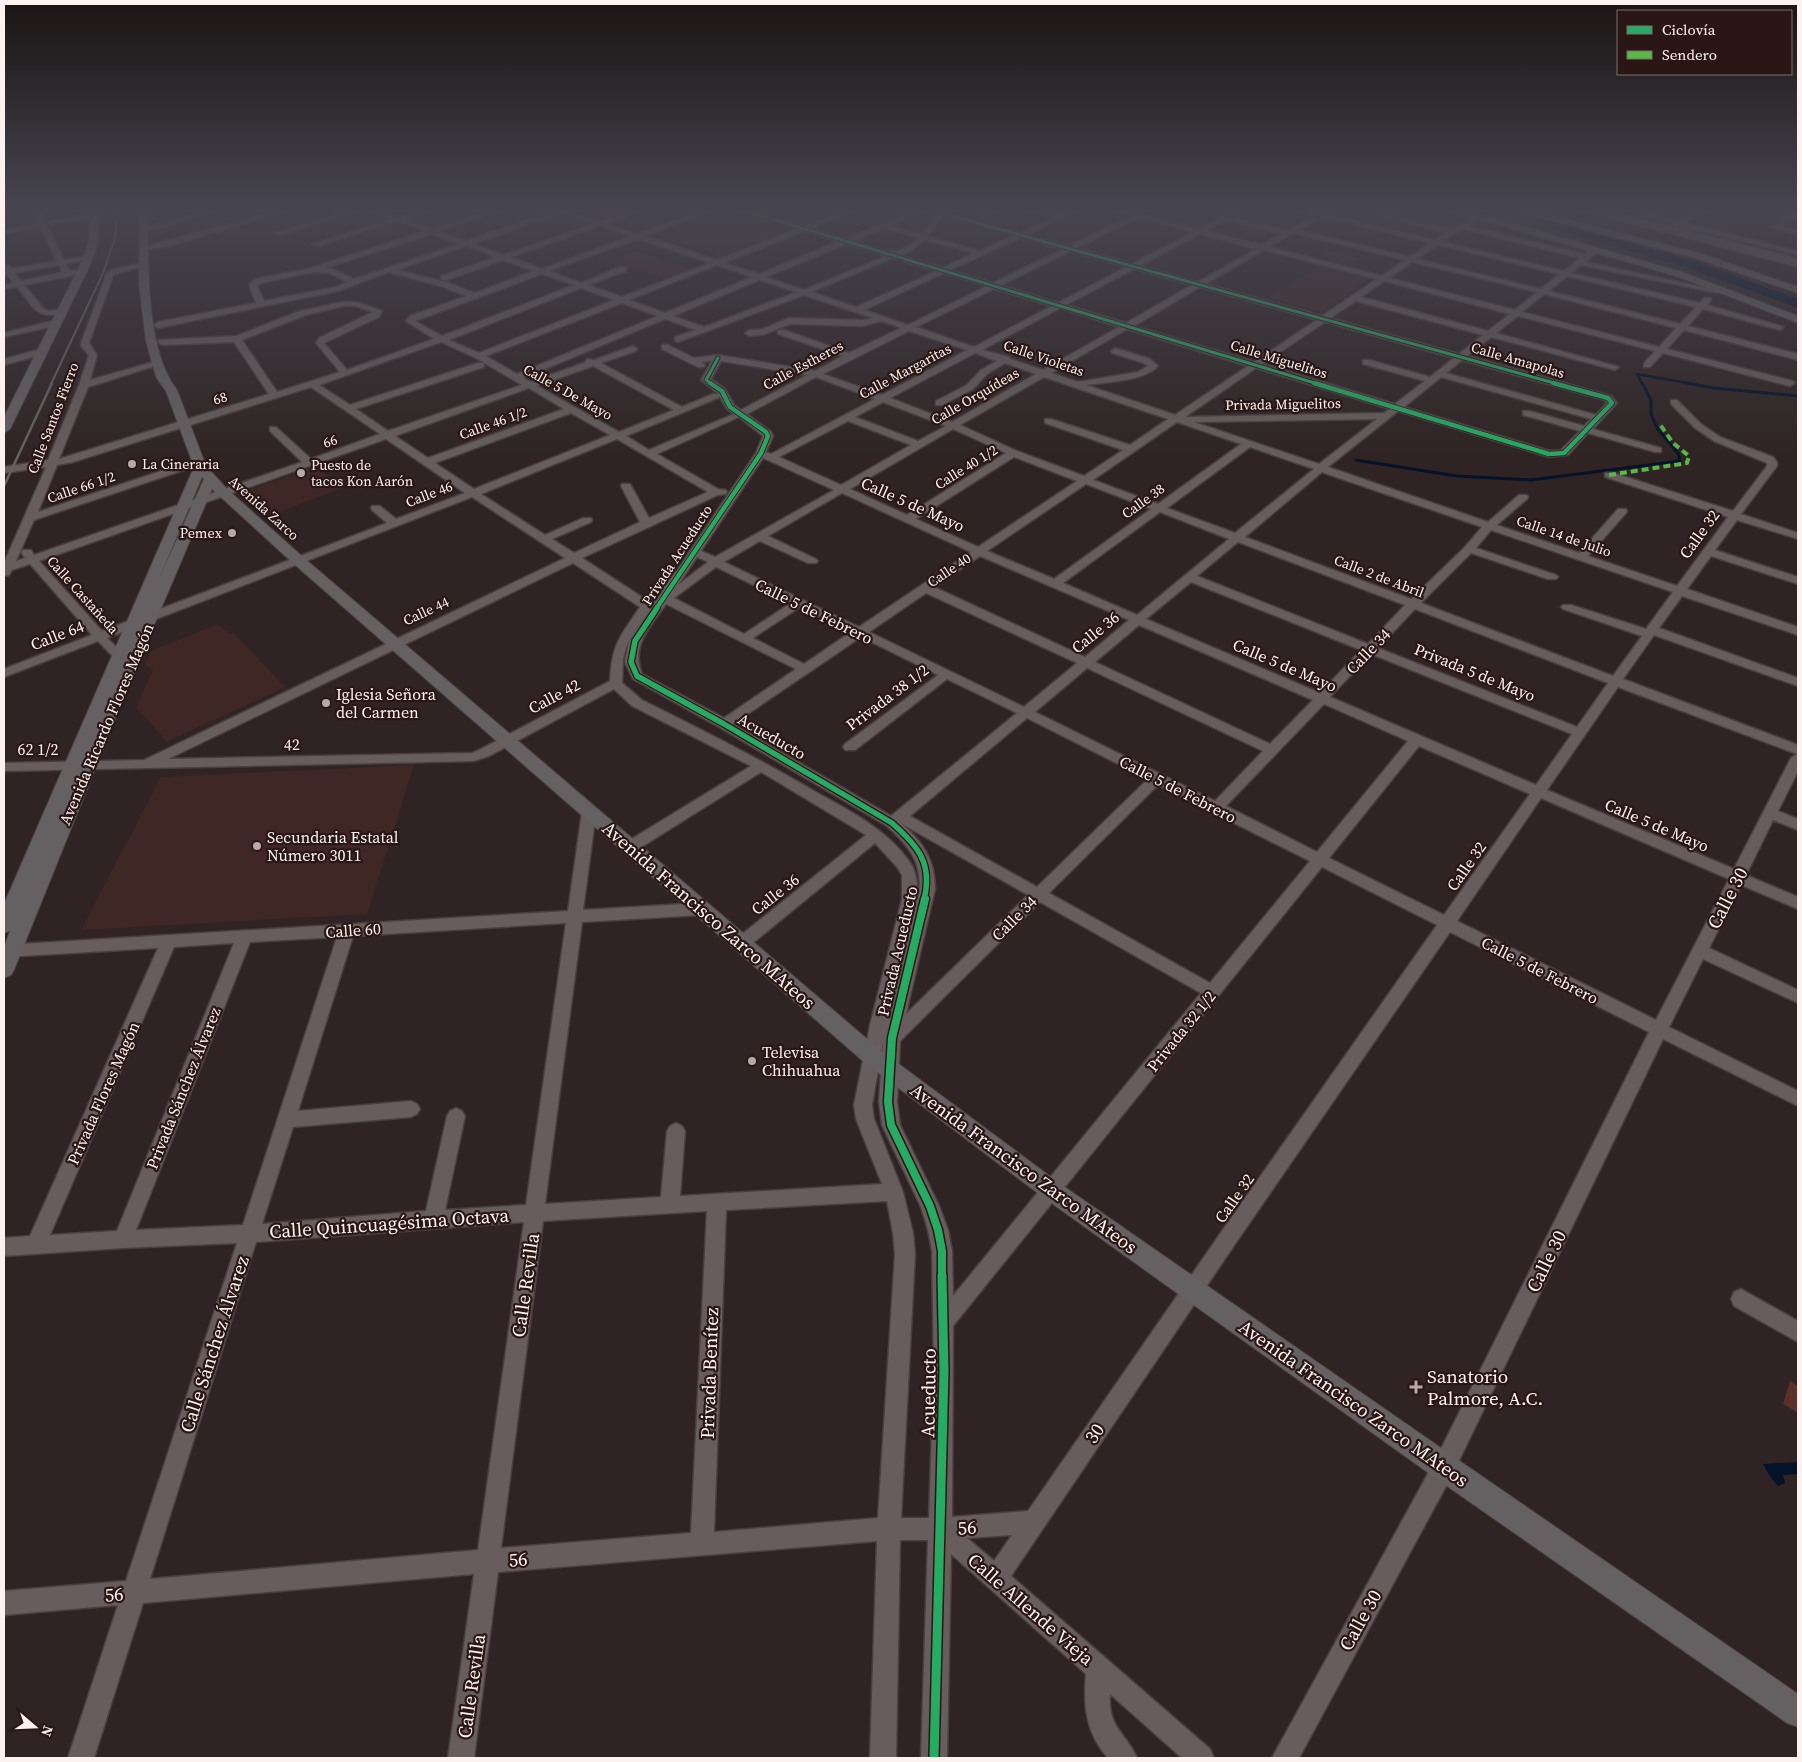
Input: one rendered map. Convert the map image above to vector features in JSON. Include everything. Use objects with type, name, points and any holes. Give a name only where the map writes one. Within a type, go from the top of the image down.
[{"type":"main road","points":[[24,389],[8,396],[59,292]]},
{"type":"main road","points":[[4,427],[72,292]]},
{"type":"main road","points":[[145,292],[148,330],[157,364],[164,384],[171,390],[174,384],[172,374]]},
{"type":"main road","points":[[156,292],[155,308],[164,347]]},
{"type":"main road","points":[[1726,292],[1798,320]]},
{"type":"main road","name":"Avenida Zarco","points":[[171,390],[203,469],[223,493],[299,561]]},
{"type":"main road","name":"Avenida Ricardo Flores Magón","points":[[4,970],[8,951],[80,766],[124,661],[151,617],[201,501],[203,469]]},
{"type":"main road","name":"Avenida Ricardo Flores Magón","points":[[124,661],[132,624],[181,507],[203,469]]},
{"type":"main road","name":"Avenida Francisco Zarco MAteos","points":[[299,561],[880,1063],[1051,1190],[1444,1467],[1798,1712]]},
{"type":"main road","name":"Avenida Ricardo Flores Magón","points":[[4,926],[80,766]]},
{"type":"street","points":[[25,292],[41,312],[48,314],[62,311]]},
{"type":"street","name":"Calle Santos Fierro","points":[[6,572],[84,385],[94,355],[85,346],[85,343],[104,292]]},
{"type":"street","points":[[256,292],[261,304]]},
{"type":"street","points":[[158,325],[327,292]]},
{"type":"street","points":[[466,292],[473,295],[481,292]]},
{"type":"street","name":"68","points":[[4,470],[69,460],[445,342],[563,292]]},
{"type":"street","points":[[601,292],[704,330]]},
{"type":"street","points":[[348,409],[480,360],[643,292]]},
{"type":"street","points":[[515,378],[721,292]]},
{"type":"street","points":[[858,310],[897,292]]},
{"type":"street","name":"Calle Estheres","points":[[650,453],[737,416],[850,356],[980,292]]},
{"type":"street","name":"Calle Miguelitos","points":[[1014,292],[1549,454],[1564,453],[1586,430]]},
{"type":"street","name":"Calle Margaritas","points":[[761,454],[847,417],[1083,292]]},
{"type":"street","name":"Calle Orquídeas","points":[[666,599],[716,562],[1184,292]]},
{"type":"street","name":"Calle Amapolas","points":[[1228,292],[1608,398],[1612,403],[1597,418]]},
{"type":"street","name":"Calle 40","points":[[724,724],[1363,292]]},
{"type":"street","points":[[1439,292],[1790,383]]},
{"type":"street","name":"Calle 36","points":[[896,820],[1320,469],[1539,292]]},
{"type":"street","points":[[1546,292],[1798,357]]},
{"type":"street","points":[[1644,292],[1780,327]]},
{"type":"street","points":[[1647,365],[1715,292]]},
{"type":"street","points":[[678,339],[704,330],[780,310],[805,293]]},
{"type":"street","name":"Calle Violetas","points":[[805,293],[1006,359],[1320,469]]},
{"type":"street","name":"Calle 5 De Mayo","points":[[473,295],[413,318],[410,320],[411,323],[515,378],[525,387],[720,492]]},
{"type":"street","points":[[1354,298],[1615,367]]},
{"type":"street","points":[[164,347],[237,339],[320,308],[350,304],[378,311],[376,315],[322,340],[320,343],[345,373]]},
{"type":"street","points":[[780,310],[805,321]]},
{"type":"street","points":[[749,334],[765,331],[789,321],[862,323],[883,319]]},
{"type":"street","points":[[4,335],[56,323]]},
{"type":"street","points":[[781,332],[850,356]]},
{"type":"street","points":[[237,339],[275,396]]},
{"type":"street","points":[[665,347],[703,367],[697,382],[716,396],[720,408],[737,416]]},
{"type":"street","name":"66","points":[[6,572],[31,559],[632,349]]},
{"type":"street","points":[[1078,384],[1140,374],[1154,366],[1147,361],[1115,351]]},
{"type":"street","points":[[4,362],[41,352]]},
{"type":"street","points":[[573,354],[595,362],[681,410]]},
{"type":"street","points":[[694,361],[718,358],[816,374],[952,425]]},
{"type":"street","points":[[718,358],[706,380],[722,391],[726,403],[737,416],[760,435],[761,454]]},
{"type":"street","points":[[939,403],[970,387],[984,372],[1006,359]]},
{"type":"street","points":[[480,360],[525,387]]},
{"type":"street","points":[[1366,362],[1431,380]]},
{"type":"street","points":[[84,385],[157,364]]},
{"type":"street","points":[[1440,374],[1597,418],[1586,430]]},
{"type":"street","points":[[312,384],[473,493],[646,605]]},
{"type":"street","name":"Calle 46","points":[[151,617],[395,524],[716,396]]},
{"type":"street","name":"Calle 32","points":[[1192,1288],[1650,632],[1772,466],[1772,462],[1769,459],[1729,445],[1706,433],[1674,402]]},
{"type":"street","name":"Calle 46 1/2","points":[[427,462],[569,410]]},
{"type":"street","points":[[1526,413],[1658,450]]},
{"type":"street","name":"Privada Miguelitos","points":[[1177,419],[1386,416]]},
{"type":"street","points":[[847,417],[919,445]]},
{"type":"street","points":[[1048,420],[1131,449]]},
{"type":"street","name":"Calle 2 de Abril","points":[[952,425],[1013,453],[1798,750]]},
{"type":"street","points":[[273,428],[304,456],[308,462]]},
{"type":"street","name":"Calle 38","points":[[1055,584],[1248,444]]},
{"type":"street","name":"Calle 40 1/2","points":[[907,520],[1013,453]]},
{"type":"street","name":"Calle 5 de Mayo","points":[[761,454],[978,551],[1798,903]]},
{"type":"street","name":"Privada Acueducto","points":[[637,676],[631,662],[635,641],[666,599],[676,572],[720,492],[761,454]]},
{"type":"street","name":"Privada Acueducto","points":[[616,683],[619,650],[646,605],[695,552],[761,454]]},
{"type":"street","name":"Calle 66 1/2","points":[[30,518],[203,469]]},
{"type":"street","name":"Calle 14 de Julio","points":[[1320,469],[1798,631]]},
{"type":"street","points":[[1609,475],[1798,536]]},
{"type":"street","points":[[626,486],[646,523]]},
{"type":"street","name":"Calle 44","points":[[144,765],[646,523],[720,492]]},
{"type":"street","name":"Calle 34","points":[[1216,808],[1413,604],[1469,549],[1489,526],[1523,497]]},
{"type":"street","points":[[376,508],[395,524]]},
{"type":"street","points":[[1581,557],[1622,511]]},
{"type":"street","points":[[544,539],[587,520]]},
{"type":"street","points":[[760,537],[812,561]]},
{"type":"street","name":"Calle Castañeda","points":[[20,540],[31,559],[124,661]]},
{"type":"street","points":[[1469,549],[1552,577]]},
{"type":"street","points":[[1708,551],[1798,581]]},
{"type":"street","name":"Calle 5 de Febrero","points":[[695,552],[945,675],[1025,712],[1798,1099]]},
{"type":"street","name":"Privada 5 de Mayo","points":[[1189,577],[1580,733]]},
{"type":"street","points":[[924,588],[1273,750]]},
{"type":"street","points":[[666,599],[804,669]]},
{"type":"street","points":[[744,639],[799,603]]},
{"type":"street","points":[[1567,607],[1650,632],[1798,682]]},
{"type":"street","name":"Calle 64","points":[[4,673],[151,617]]},
{"type":"street","name":"Privada 38 1/2","points":[[850,747],[945,675]]},
{"type":"street","name":"Acueducto","points":[[637,676],[896,820]]},
{"type":"street","name":"Acueducto","points":[[616,683],[620,690],[638,703],[804,790],[876,835]]},
{"type":"street","name":"Calle 42","points":[[508,740],[616,683]]},
{"type":"street","name":"Privada 32 1/2","points":[[944,1322],[1417,739]]},
{"type":"street","name":"42","points":[[80,766],[462,758],[484,753],[508,740]]},
{"type":"street","name":"Calle 30","points":[[1285,1758],[1444,1467],[1659,1030],[1798,758]]},
{"type":"street","name":"62 1/2","points":[[4,767],[80,766]]},
{"type":"street","points":[[630,847],[760,766]]},
{"type":"street","name":"Calle 34","points":[[892,1038],[1157,778]]},
{"type":"street","name":"Calle Revilla","points":[[461,1758],[589,812]]},
{"type":"street","points":[[1770,813],[1798,825]]},
{"type":"street","points":[[896,820],[1038,894],[1213,992]]},
{"type":"street","name":"Privada Acueducto","points":[[892,1038],[927,889],[928,875],[924,859],[916,844],[896,820]]},
{"type":"street","name":"Calle 36","points":[[742,943],[876,835]]},
{"type":"street","name":"Privada Acueducto","points":[[876,835],[903,864],[910,875],[911,887],[880,1063]]},
{"type":"street","name":"Calle 60","points":[[8,951],[702,909]]},
{"type":"street","name":"Calle Sánchez Álvarez","points":[[81,1758],[347,930]]},
{"type":"street","name":"Privada Sánchez Álvarez","points":[[123,1239],[244,937]]},
{"type":"street","name":"Privada Flores Magón","points":[[36,1244],[169,941]]},
{"type":"street","points":[[1700,951],[1798,997]]},
{"type":"street","name":"Acueducto","points":[[883,1758],[889,1529],[905,1254],[903,1233],[894,1192],[865,1119],[863,1105],[892,1038]]},
{"type":"street","name":"Acueducto","points":[[880,1063],[891,1125],[930,1206],[942,1250],[944,1322],[934,1758]]},
{"type":"street","points":[[286,1120],[411,1109]]},
{"type":"street","points":[[434,1219],[456,1116]]},
{"type":"street","points":[[670,1205],[676,1131]]},
{"type":"street","name":"Calle Quincuagésima Octava","points":[[4,1247],[123,1239],[250,1234],[535,1212],[894,1192]]},
{"type":"street","name":"Privada Benítez","points":[[702,1544],[717,1202]]},
{"type":"street","name":"30","points":[[996,1578],[1192,1288]]},
{"type":"street","points":[[1741,1300],[1798,1332]]},
{"type":"street","name":"56","points":[[4,1603],[488,1561],[889,1529],[940,1530],[1033,1522]]},
{"type":"street","name":"Calle Allende Vieja","points":[[940,1530],[1201,1758]]},
{"type":"street","name":"Calle Allende Vieja","points":[[1099,1670],[1096,1711],[1101,1728],[1124,1758]]},
{"type":"shaded area","points":[[1276,292],[1350,292],[1321,312],[1268,297]]},
{"type":"shaded area","points":[[316,466],[342,488],[274,514],[246,491]]},
{"type":"shaded area","points":[[218,624],[230,635],[234,633],[285,687],[167,742],[136,707],[153,670],[145,664],[151,651]]},
{"type":"shaded area","name":"Secundaria Estatal Número 3011","points":[[414,765],[367,914],[81,930],[161,777]]},
{"type":"shaded area","points":[[1790,1381],[1798,1386],[1798,1413],[1783,1404]]},
{"type":"water","points":[[1798,1462],[1798,1474],[1783,1475],[1785,1483],[1778,1486],[1763,1464]]},
{"type":"waterway","points":[[1769,292],[1798,304]]},
{"type":"waterway","points":[[1642,384],[1637,374],[1693,384]]},
{"type":"waterway","points":[[1356,460],[1457,476],[1531,480],[1680,461],[1678,453],[1657,428],[1651,414],[1651,400],[1642,383]]},
{"type":"waterway","points":[[1686,383],[1714,388],[1798,396]]},
{"type":"railway","points":[[51,384],[94,292]]},
{"type":"railway","points":[[4,486],[52,383]]},
{"type":"marked path","points":[[1609,475],[1687,463],[1689,456],[1673,443],[1659,423]]},
{"type":"cycle path","points":[[1015,292],[1549,454],[1564,453],[1612,403],[1608,398],[1227,292]]},
{"type":"cycle path","points":[[718,358],[706,380],[722,391],[730,407],[766,432],[768,436],[761,453],[635,641],[631,662],[637,676],[724,724],[892,823],[914,844],[926,867],[927,889],[892,1038],[888,1102],[891,1125],[930,1206],[938,1230],[942,1251],[944,1371],[934,1758]]},
{"type":"place","name":"La Cineraria","points":[[132,464]]},
{"type":"place","name":"Puesto de tacos Kon Aarón","points":[[301,473]]},
{"type":"place","name":"Pemex","points":[[232,533]]},
{"type":"place","name":"Iglesia Señora del Carmen","points":[[326,703]]},
{"type":"place","name":"Secundaria Estatal Número 3011","points":[[257,846]]},
{"type":"place","name":"Televisa Chihuahua","points":[[752,1061]]},
{"type":"place","name":"Sanatorio Palmore, A.C.","points":[[1416,1387]]}]
